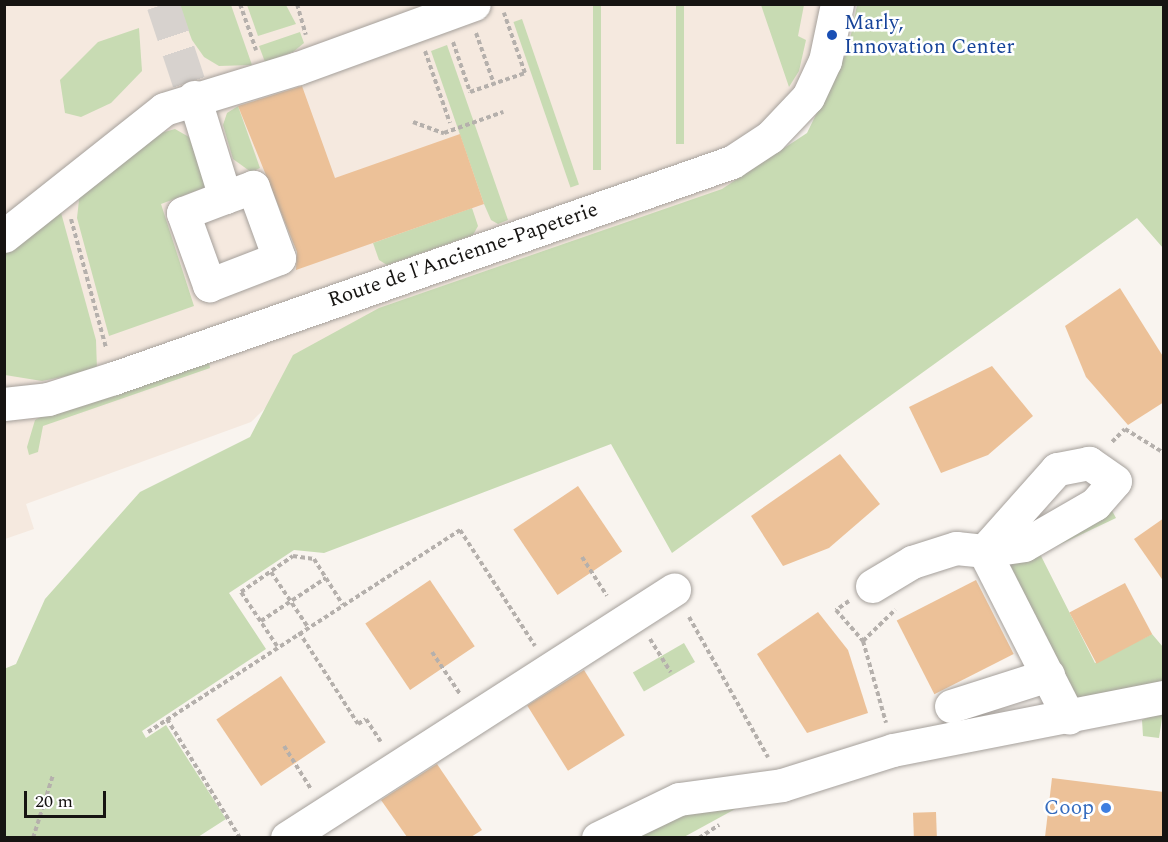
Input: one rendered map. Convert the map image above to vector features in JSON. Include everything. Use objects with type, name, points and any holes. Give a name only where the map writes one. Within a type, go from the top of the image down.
[{"type":"street","name":"Route de l'Ancienne-Papeterie","points":[[4,404],[48,399],[114,378],[732,162],[770,137],[808,97],[825,61],[837,4]]},
{"type":"street","points":[[4,236],[136,127],[164,109],[194,97],[266,79],[451,13]]},
{"type":"street","points":[[194,97],[225,197]]},
{"type":"street","points":[[872,586],[912,561],[956,548],[984,551],[1023,545],[1095,504],[1115,481],[1089,463],[1057,469],[984,551]]},
{"type":"street","points":[[984,551],[1068,718]]},
{"type":"street","points":[[287,837],[674,590]]},
{"type":"street","points":[[951,706],[1048,675]]},
{"type":"street","points":[[598,837],[679,799],[776,772],[1068,718],[1164,697]]},
{"type":"path","points":[[240,4],[266,79]]},
{"type":"path","points":[[451,13],[470,92],[525,73],[501,4]]},
{"type":"path","points":[[451,13],[494,84]]},
{"type":"path","points":[[450,123],[451,13]]},
{"type":"path","points":[[412,122],[444,133],[503,112]]},
{"type":"path","points":[[63,188],[114,378]]},
{"type":"path","points":[[1089,463],[1125,429],[1164,453]]},
{"type":"path","points":[[148,732],[277,646],[460,530],[550,669]]},
{"type":"path","points":[[277,646],[242,592],[293,556],[314,559],[343,605]]},
{"type":"path","points":[[582,557],[671,672]]},
{"type":"path","points":[[271,572],[308,627]]},
{"type":"path","points":[[261,621],[326,578]]},
{"type":"path","points":[[674,590],[776,772]]},
{"type":"path","points":[[836,610],[864,641],[887,727]]},
{"type":"path","points":[[299,632],[358,724],[366,719],[381,741]]},
{"type":"path","points":[[432,651],[475,717]]},
{"type":"path","points":[[167,718],[240,837]]},
{"type":"path","points":[[284,746],[327,812]]},
{"type":"path","points":[[33,837],[53,775]]},
{"type":"shaded area","points":[[4,5],[842,5],[849,87],[725,195],[353,323],[251,422],[26,504],[34,529],[5,539]]},
{"type":"green space","points":[[179,5],[231,5],[252,65],[219,66],[204,57],[192,40]]},
{"type":"green space","points":[[247,5],[286,5],[296,24],[258,36]]},
{"type":"green space","points":[[593,5],[601,5],[601,170],[593,170]]},
{"type":"green space","points":[[676,5],[684,5],[684,144],[676,144]]},
{"type":"green space","points":[[761,5],[804,5],[798,36],[806,40],[799,71],[789,87]]},
{"type":"green space","points":[[857,5],[1163,5],[1163,248],[1137,218],[672,553],[611,444],[324,553],[294,550],[229,593],[266,649],[142,731],[146,738],[166,725],[226,819],[198,837],[5,837],[4,669],[16,664],[45,599],[140,492],[250,437],[293,355],[379,308],[722,189],[807,133],[848,49]]},
{"type":"green space","points":[[522,19],[579,184],[570,187],[513,22]]},
{"type":"green space","points":[[139,28],[142,71],[111,103],[81,117],[65,113],[60,80],[98,42]]},
{"type":"green space","points":[[300,32],[304,43],[293,52],[265,62],[259,46]]},
{"type":"green space","points":[[447,45],[508,220],[498,224],[491,220],[484,204],[431,51]]},
{"type":"green space","points":[[238,106],[260,168],[251,172],[233,159],[223,125],[227,113]]},
{"type":"green space","points":[[175,129],[189,137],[206,187],[161,204],[194,306],[109,336],[77,218],[80,191],[147,137]]},
{"type":"green space","points":[[472,208],[478,226],[473,235],[387,265],[379,260],[373,243]]},
{"type":"green space","points":[[60,209],[96,340],[97,370],[42,381],[5,375],[4,254]]},
{"type":"green space","points":[[209,362],[210,368],[43,426],[38,452],[29,455],[27,447],[35,420],[47,413]]},
{"type":"green space","points":[[1110,507],[1116,518],[1040,554],[1095,663],[1152,634],[1163,647],[1163,682],[1076,698],[1004,559]]},
{"type":"green space","points":[[684,643],[695,662],[644,692],[633,672]]},
{"type":"green space","points":[[1163,712],[1159,738],[1143,736],[1142,720]]},
{"type":"green space","points":[[748,802],[684,837],[622,838],[668,815]]},
{"type":"building","points":[[302,86],[335,178],[460,134],[484,204],[296,270],[297,252],[238,106]]},
{"type":"building","points":[[1120,288],[1164,358],[1164,402],[1128,425],[1086,377],[1065,326]]},
{"type":"building","points":[[992,366],[1033,416],[988,455],[941,473],[909,407]]},
{"type":"building","points":[[840,454],[880,504],[829,548],[783,566],[751,516]]},
{"type":"building","points":[[578,486],[622,551],[558,595],[513,530]]},
{"type":"building","points":[[1164,518],[1164,582],[1134,539]]},
{"type":"building","points":[[430,580],[475,646],[410,690],[365,624]]},
{"type":"building","points":[[976,580],[1014,654],[934,694],[897,620]]},
{"type":"building","points":[[1125,583],[1152,634],[1097,664],[1069,613]]},
{"type":"building","points":[[818,612],[848,650],[868,713],[807,733],[757,654]]},
{"type":"building","points":[[584,670],[625,735],[568,771],[527,706]]},
{"type":"building","points":[[281,676],[326,742],[261,786],[216,720]]},
{"type":"building","points":[[437,764],[482,830],[471,837],[407,837],[381,800]]},
{"type":"building","name":"Coop","points":[[1052,778],[1164,792],[1164,837],[1045,837]]},
{"type":"building","points":[[936,812],[937,837],[914,838],[913,813]]},
{"type":"tunnel","points":[[163,4],[194,97]]},
{"type":"place","name":"Marly, Innovation Center","points":[[832,35]]},
{"type":"place","name":"Coop","points":[[1106,808]]}]
